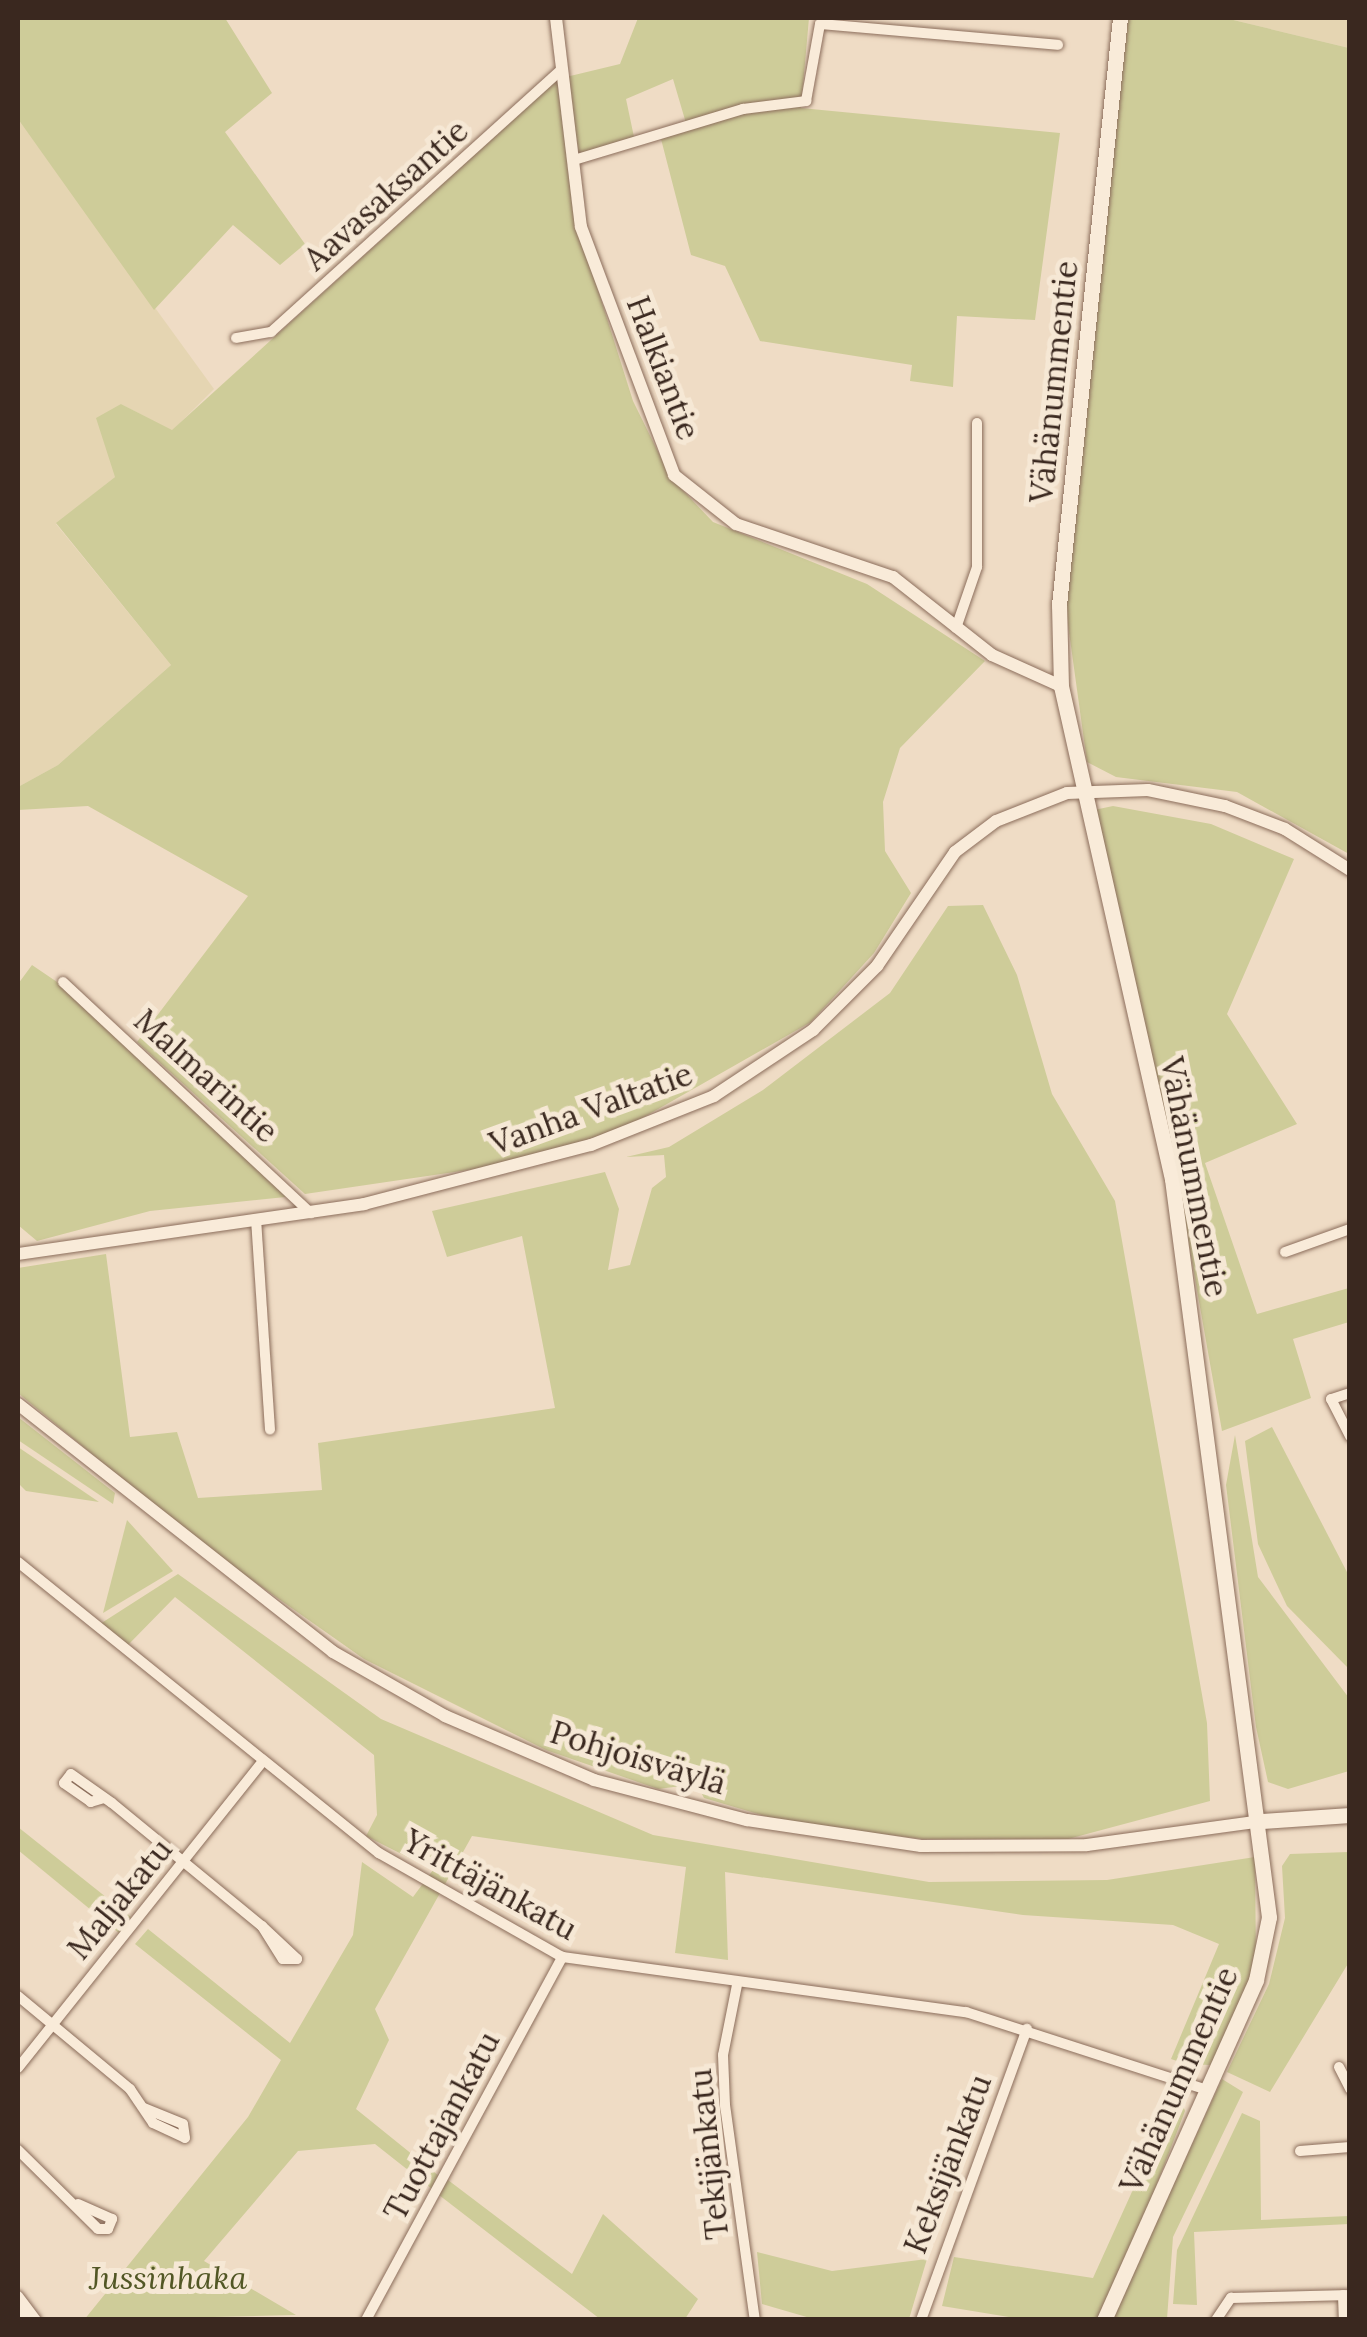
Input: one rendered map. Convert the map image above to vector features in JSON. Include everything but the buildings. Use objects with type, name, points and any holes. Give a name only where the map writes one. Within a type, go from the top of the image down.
[{"type":"main road","name":"Vähänummentie","points":[[1104,2320],[1266,1948],[1262,1822],[1172,1180],[1080,790],[1061,686],[1059,606],[1120,18]]},
{"type":"main road","name":"Pohjoisväylä","points":[[1262,1822],[1350,1815]]},
{"type":"street","name":"Halkiantie","points":[[556,18],[581,227],[674,475],[736,524],[892,576],[956,628],[1061,686]]},
{"type":"street","points":[[574,160],[743,109],[806,102],[820,24],[1058,45]]},
{"type":"street","name":"Aavasaksantie","points":[[236,338],[271,332],[561,70]]},
{"type":"street","points":[[956,628],[978,566],[977,424]]},
{"type":"street","name":"Vanha Valtatie","points":[[18,1251],[311,1212],[483,1177],[714,1096],[813,1030],[878,966],[955,852],[996,822],[1080,790],[1148,790],[1224,806],[1285,829],[1350,870]]},
{"type":"street","name":"Malmarintie","points":[[63,982],[311,1212]]},
{"type":"street","points":[[256,1219],[270,1430]]},
{"type":"street","points":[[1285,1252],[1350,1230]]},
{"type":"street","points":[[1350,1393],[1331,1399],[1350,1436]]},
{"type":"street","name":"Pohjoisväylä","points":[[18,1404],[333,1652],[445,1716],[594,1780],[747,1820],[921,1846],[1087,1845],[1262,1822]]},
{"type":"street","name":"Yrittäjänkatu","points":[[20,1568],[262,1762],[421,1882],[562,1957],[1027,2028],[1205,2089]]},
{"type":"street","name":"Maljakatu","points":[[18,2068],[262,1762]]},
{"type":"street","points":[[104,1798],[262,1926]]},
{"type":"street","name":"Tuottajankatu","points":[[366,2320],[562,1957]]},
{"type":"street","name":"Tekijänkatu","points":[[737,1984],[722,2055],[725,2105],[754,2320]]},
{"type":"street","points":[[18,1996],[48,2029],[144,2108]]},
{"type":"street","name":"Keksijänkatu","points":[[921,2320],[1027,2028]]},
{"type":"street","points":[[1338,2067],[1350,2089]]},
{"type":"street","points":[[1300,2151],[1350,2147]]},
{"type":"street","points":[[18,2150],[78,2204]]},
{"type":"street","points":[[1216,2320],[1219,2304],[1346,2295],[1344,2320]]},
{"type":"street","points":[[18,2296],[35,2320]]},
{"type":"street","points":[[18,2311],[35,2320]]},
{"type":"shaded area","points":[[1225,18],[1349,18],[1349,48]]},
{"type":"shaded area","points":[[18,119],[214,389],[172,431],[121,404],[115,477],[56,524],[171,665],[58,765],[18,787]]},
{"type":"green space","points":[[18,18],[225,18],[272,93],[225,132],[305,244],[280,265],[233,225],[154,310],[18,119]]},
{"type":"green space","points":[[638,18],[809,18],[801,108],[1060,133],[1035,320],[957,316],[953,387],[910,381],[912,365],[760,341],[725,266],[691,255],[661,139],[688,130],[673,79],[626,99],[634,137],[579,154],[566,77],[620,64]]},
{"type":"green space","points":[[1128,18],[1225,18],[1349,48],[1349,854],[1237,792],[1116,777],[1087,762],[1065,603]]},
{"type":"green space","points":[[557,80],[575,217],[633,401],[671,478],[713,522],[867,584],[985,661],[900,748],[883,802],[885,851],[911,893],[874,953],[811,1022],[623,1129],[502,1165],[305,1194],[137,1042],[248,896],[88,806],[18,810],[18,787],[58,765],[171,665],[56,523],[115,477],[96,418],[121,404],[172,430]]},
{"type":"green space","points":[[1113,806],[1211,824],[1294,859],[1227,1014],[1297,1124],[1205,1163],[1257,1314],[1349,1288],[1349,1322],[1293,1339],[1311,1398],[1222,1431],[1170,1138],[1094,810]]},
{"type":"green space","points":[[983,905],[1017,975],[1052,1094],[1115,1201],[1207,1723],[1210,1801],[1068,1839],[923,1839],[788,1823],[704,1798],[697,1784],[658,1789],[546,1750],[364,1659],[201,1544],[18,1393],[18,1268],[106,1254],[130,1437],[177,1432],[198,1498],[322,1490],[318,1443],[555,1408],[522,1236],[447,1257],[432,1211],[605,1172],[619,1209],[608,1270],[630,1265],[652,1188],[666,1177],[664,1155],[626,1157],[669,1147],[763,1090],[890,993],[948,906]]},
{"type":"green space","points":[[32,965],[60,984],[295,1196],[150,1211],[37,1241],[18,1225],[18,984]]},
{"type":"green space","points":[[18,1417],[115,1493],[113,1504],[18,1440]]},
{"type":"green space","points":[[1272,1427],[1349,1576],[1349,1669],[1287,1606],[1258,1544],[1245,1441]]},
{"type":"green space","points":[[1235,1435],[1258,1577],[1349,1698],[1349,1771],[1288,1789],[1268,1782],[1256,1727],[1226,1485]]},
{"type":"green space","points":[[18,1447],[99,1502],[26,1491],[18,1483]]},
{"type":"green space","points":[[127,1520],[173,1571],[103,1613]]},
{"type":"green space","name":"Jussinhaka","points":[[178,1574],[381,1719],[653,1835],[929,1882],[1107,1880],[1255,1857],[1256,1967],[1211,2065],[1186,2064],[1171,2059],[1219,1944],[1173,1925],[1023,1915],[725,1872],[728,1960],[675,1953],[686,1867],[472,1836],[375,2009],[389,2040],[356,2109],[439,2176],[432,2189],[375,2144],[298,2151],[204,2261],[296,2315],[84,2320],[248,2117],[281,2060],[135,1944],[148,1929],[290,2043],[353,1935],[362,1862],[413,1897],[433,1870],[366,1836],[377,1815],[374,1755],[175,1597],[127,1646],[100,1624]]},
{"type":"green space","points":[[18,1827],[131,1917],[119,1933],[18,1850]]},
{"type":"green space","points":[[1349,1852],[1349,1962],[1270,2092],[1227,2072],[1269,1984],[1285,1918],[1282,1866],[1290,1854]]},
{"type":"green space","points":[[1222,2079],[1243,2092],[1173,2237],[1167,2319],[1111,2320]]},
{"type":"green space","points":[[1178,2090],[1185,2111],[1105,2319],[1021,2319],[942,2306],[954,2257],[1093,2278]]},
{"type":"green space","points":[[1242,2113],[1260,2121],[1261,2220],[1349,2216],[1349,2224],[1194,2232],[1197,2305],[1173,2304],[1177,2250]]},
{"type":"green space","points":[[448,2180],[572,2274],[603,2214],[698,2299],[685,2319],[600,2319],[439,2195]]},
{"type":"green space","points":[[757,2252],[832,2271],[927,2259],[909,2319],[817,2320],[762,2304]]}]
